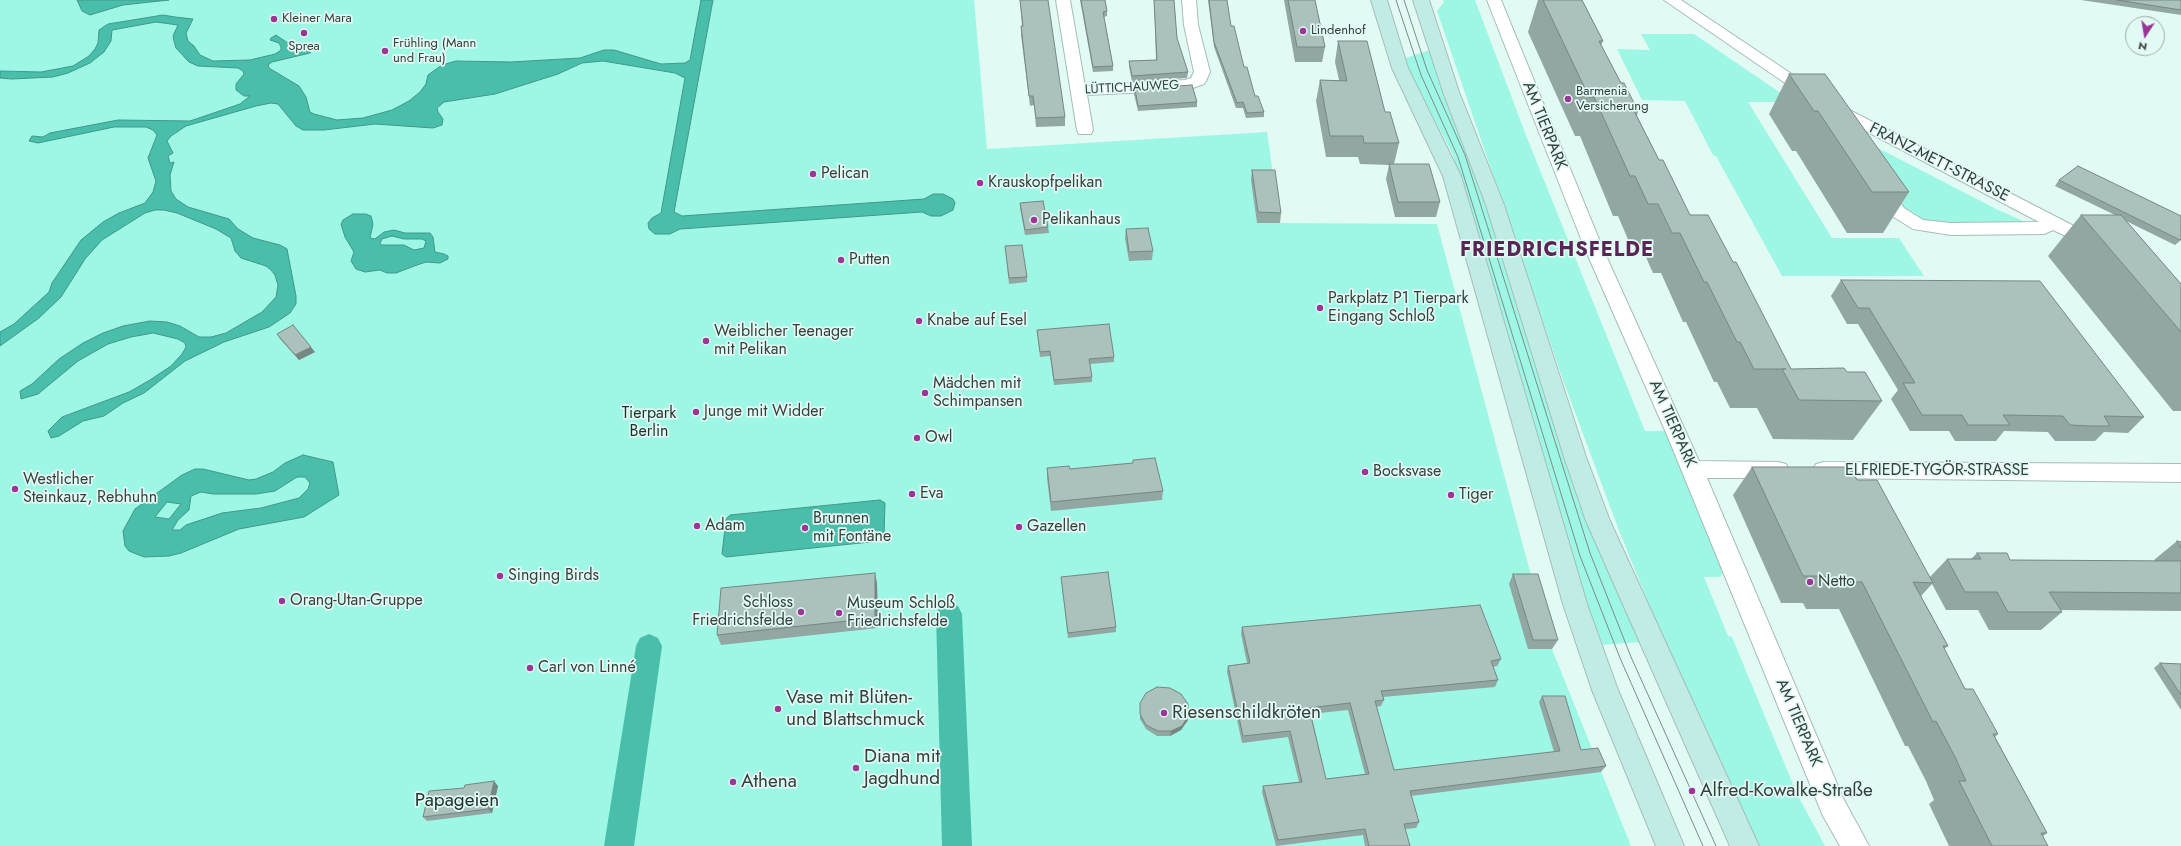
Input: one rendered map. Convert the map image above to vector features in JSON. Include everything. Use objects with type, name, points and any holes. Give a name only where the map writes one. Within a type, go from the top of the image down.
[{"type":"main road","points":[[1379,0],[1400,68],[1444,156],[1452,176],[1577,611],[1605,690],[1670,846]]},
{"type":"main road","points":[[1421,0],[1451,92],[1477,155],[1494,205],[1575,458],[1598,521],[1745,846]]},
{"type":"street","points":[[1062,0],[1085,130]]},
{"type":"street","name":"LÜTTICHAUWEG","points":[[1078,92],[1187,85],[1198,81],[1202,72],[1191,25],[1189,0]]},
{"type":"street","name":"AM TIERPARK","points":[[1494,0],[1594,249],[1692,469],[1833,807],[1855,846]]},
{"type":"street","name":"FRANZ-METT-STRASSE","points":[[1671,0],[1826,104],[2109,251]]},
{"type":"street","name":"FRANZ-METT-STRASSE","points":[[1826,104],[1842,130]]},
{"type":"street","name":"FRANZ-METT-STRASSE","points":[[1870,172],[1898,212],[1919,225],[1951,229],[2044,228],[2052,222]]},
{"type":"street","name":"ELFRIEDE-TYGÖR-STRASSE","points":[[1692,469],[2181,473]]},
{"type":"green space","name":"Tierpark Berlin","points":[[0,0],[974,0],[987,149],[1267,132],[1280,223],[1437,224],[1552,649],[1631,846],[0,846]]},
{"type":"green space","points":[[1443,0],[1475,0],[1527,138],[1645,431],[1665,431],[1723,573],[1720,577],[1704,577],[1728,636],[1732,637],[1797,794],[1825,846],[1758,846],[1672,661],[1618,528],[1563,380],[1437,11],[1444,2]]},
{"type":"green space","points":[[1641,34],[1694,34],[1794,102],[1748,102],[1832,238],[1899,238],[1924,276],[1782,276],[1716,156],[1713,155],[1685,101],[1642,100],[1617,49],[1650,50]]},
{"type":"green space","points":[[1430,50],[1472,153],[1642,642],[1600,645],[1452,153],[1403,59]]},
{"type":"green space","points":[[1851,134],[1996,209],[2025,222],[1936,223],[1924,221],[1904,208]]},
{"type":"shaded area","points":[[77,0],[169,0],[123,5],[90,15],[82,11]]},
{"type":"shaded area","points":[[701,0],[713,0],[674,212],[682,216],[924,199],[933,194],[943,194],[953,199],[955,203],[953,210],[941,216],[931,216],[922,212],[680,229],[670,234],[655,234],[649,229],[648,223],[652,218],[661,213],[685,78],[675,73],[603,61],[582,63],[558,74],[495,94],[444,102],[437,108],[443,119],[442,125],[433,128],[375,124],[324,130],[303,130],[296,126],[278,104],[271,103],[256,106],[186,126],[171,136],[167,141],[173,153],[168,156],[170,163],[174,162],[170,175],[171,191],[176,199],[188,207],[229,219],[238,229],[253,238],[280,245],[287,249],[296,296],[296,304],[290,313],[269,327],[224,342],[185,361],[144,393],[123,403],[104,416],[83,421],[59,436],[51,438],[48,431],[62,417],[129,392],[150,380],[171,366],[182,354],[186,347],[185,343],[178,339],[153,333],[131,337],[108,344],[78,361],[38,394],[21,399],[20,391],[32,384],[59,359],[83,343],[103,333],[123,326],[150,321],[167,322],[180,326],[199,337],[211,337],[226,333],[262,312],[276,297],[278,285],[275,275],[266,266],[241,258],[235,251],[231,238],[216,229],[177,213],[164,210],[155,210],[145,213],[102,240],[85,259],[61,297],[39,318],[0,346],[0,332],[14,324],[49,292],[52,283],[81,240],[103,222],[119,213],[145,203],[153,192],[156,181],[148,158],[157,135],[153,130],[146,127],[114,127],[38,143],[29,141],[32,136],[43,137],[50,133],[118,120],[190,121],[240,104],[250,96],[244,96],[236,90],[236,84],[244,74],[243,71],[238,68],[198,66],[189,62],[176,48],[173,36],[178,25],[156,22],[112,30],[111,41],[104,52],[90,63],[68,73],[53,77],[12,79],[0,78],[0,71],[41,72],[73,66],[89,56],[95,49],[98,43],[99,30],[108,24],[163,15],[193,19],[186,33],[188,41],[194,46],[200,55],[213,61],[250,60],[275,54],[281,50],[279,43],[270,40],[276,35],[292,46],[313,50],[310,53],[272,62],[268,65],[269,68],[299,86],[306,97],[310,112],[337,120],[363,118],[392,110],[409,101],[420,92],[426,84],[428,75],[442,65],[456,61],[511,62],[580,58],[604,50],[614,50],[661,64],[685,63],[690,60]]},
{"type":"shaded area","points":[[353,214],[366,214],[371,216],[373,224],[370,238],[375,239],[384,232],[394,230],[405,233],[430,233],[433,237],[435,252],[448,256],[448,259],[440,263],[426,262],[396,273],[387,273],[380,270],[365,272],[356,269],[351,261],[354,252],[345,237],[341,224],[343,220]],"holes":[[[392,236],[404,239],[422,239],[426,241],[424,248],[414,250],[404,245],[381,245],[380,243],[382,239]]]},
{"type":"shaded area","points":[[303,455],[333,462],[339,495],[304,517],[239,529],[181,553],[169,556],[144,557],[129,551],[125,546],[123,531],[135,509],[182,475],[195,469],[203,469],[249,480],[256,479],[273,472],[285,463]],"holes":[[[297,477],[305,477],[310,483],[308,489],[299,498],[261,508],[222,513],[186,525],[180,530],[172,530],[178,520],[189,510],[191,496],[201,492],[213,494],[256,494],[275,491]],[[167,502],[181,504],[169,519],[155,517]]]},
{"type":"shaded area","name":"Brunnen mit Fontäne","points":[[880,500],[885,503],[884,536],[880,541],[726,557],[722,554],[726,519],[730,515]]},
{"type":"building","points":[[1020,0],[1048,0],[1065,117],[1036,118],[1033,96],[1029,96],[1021,26],[1023,26]]},
{"type":"building","points":[[1081,0],[1105,0],[1107,11],[1103,12],[1113,66],[1093,67]]},
{"type":"building","points":[[1154,0],[1174,0],[1177,38],[1188,72],[1132,76],[1129,61],[1157,60]]},
{"type":"building","points":[[1209,0],[1227,0],[1231,26],[1234,26],[1244,67],[1247,67],[1255,96],[1258,96],[1264,112],[1247,113],[1243,102],[1237,103],[1214,42]]},
{"type":"building","name":"Lindenhof","points":[[1288,0],[1315,0],[1325,47],[1297,47]]},
{"type":"building","points":[[1543,0],[1582,0],[1603,41],[1599,41],[1621,83],[1624,83],[1638,111],[1634,111],[1659,160],[1663,160],[1690,215],[1708,215],[1733,262],[1736,262],[1791,369],[1844,368],[1847,372],[1865,372],[1882,401],[1799,400],[1782,369],[1754,369],[1740,342],[1737,342],[1707,282],[1704,282],[1680,233],[1672,233],[1658,204],[1648,204],[1635,176],[1630,176],[1594,97],[1589,97]]},
{"type":"building","points":[[2117,0],[2181,0],[2181,10]]},
{"type":"building","points":[[1338,41],[1367,41],[1385,112],[1390,112],[1399,143],[1364,143],[1363,136],[1330,136],[1320,80],[1347,81]]},
{"type":"building","points":[[1789,74],[1825,74],[1909,192],[1872,192],[1818,111],[1814,111]]},
{"type":"building","points":[[1192,85],[1197,102],[1138,106],[1135,89]]},
{"type":"building","points":[[1389,164],[1429,164],[1440,202],[1398,202]]},
{"type":"building","points":[[2078,166],[2181,216],[2181,239],[2180,240],[2059,180]]},
{"type":"building","points":[[1252,170],[1275,170],[1281,213],[1258,212]]},
{"type":"building","name":"Pelikanhaus","points":[[1043,201],[1048,227],[1025,230],[1020,203]]},
{"type":"building","points":[[2081,215],[2121,215],[2181,284],[2181,332]]},
{"type":"building","points":[[1148,228],[1153,251],[1129,252],[1126,229]]},
{"type":"building","points":[[1022,245],[1027,277],[1009,278],[1005,246]]},
{"type":"building","points":[[1841,280],[2040,281],[2144,417],[2104,416],[2110,426],[2090,426],[2070,425],[2063,416],[2003,415],[2010,425],[1968,425],[1962,415],[1922,415],[1903,383],[1915,383],[1869,308],[1858,308]]},
{"type":"building","points":[[1109,324],[1114,357],[1089,359],[1092,377],[1054,380],[1050,351],[1040,352],[1037,330]]},
{"type":"building","points":[[293,325],[311,347],[295,355],[277,334]]},
{"type":"building","points":[[1155,458],[1163,491],[1051,502],[1047,468],[1069,466],[1070,469],[1133,463],[1133,460]]},
{"type":"building","points":[[1752,467],[1850,467],[1857,480],[1877,480],[1933,583],[1913,582],[1948,646],[1943,646],[1965,689],[1973,689],[1998,734],[1993,734],[2047,833],[2041,833],[2048,846],[1992,846],[1959,781],[1966,781],[1955,757],[1936,721],[1933,722],[1862,582],[1829,582],[1825,576],[1803,576]]},
{"type":"building","points":[[2177,541],[2181,542],[2181,548]]},
{"type":"building","points":[[1977,553],[2007,553],[2010,560],[2181,561],[2181,593],[2049,592],[2062,612],[2008,612],[1997,592],[1965,592],[1947,559],[1981,559]]},
{"type":"building","points":[[1108,572],[1116,627],[1068,633],[1061,577]]},
{"type":"building","name":"Schloss Friedrichsfelde","points":[[875,573],[875,618],[717,635],[721,588]]},
{"type":"building","points":[[1513,574],[1538,574],[1558,640],[1533,640]]},
{"type":"building","points":[[1480,605],[1501,659],[1491,661],[1498,680],[1381,691],[1384,700],[1375,701],[1394,770],[1560,751],[1542,696],[1565,696],[1581,750],[1598,748],[1606,766],[1410,791],[1419,822],[1404,824],[1410,846],[1369,846],[1365,829],[1278,840],[1263,786],[1302,782],[1290,731],[1243,736],[1228,666],[1250,663],[1242,627]],"holes":[[[1350,703],[1369,774],[1326,779],[1309,708]]]},
{"type":"building","points":[[2160,663],[2181,664],[2181,695]]},
{"type":"building","name":"Riesenschildkröten","points":[[1157,687],[1170,688],[1181,694],[1188,704],[1188,716],[1182,726],[1171,731],[1158,731],[1146,725],[1140,714],[1140,703],[1146,693]]},
{"type":"building","points":[[494,781],[488,809],[423,817],[429,791],[464,788],[465,785]]},
{"type":"waterway","points":[[949,614],[957,846]]},
{"type":"waterway","points":[[619,846],[649,646]]},
{"type":"tram line","points":[[1396,0],[1421,75],[1458,157],[1580,556],[1620,658],[1703,846]]},
{"type":"tram line","points":[[1404,0],[1427,70],[1465,155],[1590,553],[1631,657],[1716,846]]},
{"type":"place","name":"Kleiner Mara","points":[[274,19]]},
{"type":"place","name":"Lindenhof","points":[[1303,31]]},
{"type":"place","name":"Sprea","points":[[304,33]]},
{"type":"place","name":"Frühling (Mann und Frau)","points":[[385,51]]},
{"type":"place","name":"Barmenia Versicherung","points":[[1568,99]]},
{"type":"place","name":"Pelican","points":[[813,174]]},
{"type":"place","name":"Krauskopfpelikan","points":[[980,183]]},
{"type":"place","name":"Pelikanhaus","points":[[1034,220]]},
{"type":"place","name":"Putten","points":[[841,260]]},
{"type":"place","name":"Parkplatz P1 Tierpark Eingang Schloß","points":[[1320,308]]},
{"type":"place","name":"Knabe auf Esel","points":[[919,321]]},
{"type":"place","name":"Weiblicher Teenager mit Pelikan","points":[[706,341]]},
{"type":"place","name":"Mädchen mit Schimpansen","points":[[925,393]]},
{"type":"place","name":"Junge mit Widder","points":[[696,412]]},
{"type":"place","name":"Owl","points":[[917,438]]},
{"type":"place","name":"Bocksvase","points":[[1365,472]]},
{"type":"place","name":"Westlicher Steinkauz, Rebhuhn","points":[[15,489]]},
{"type":"place","name":"Eva","points":[[912,494]]},
{"type":"place","name":"Tiger","points":[[1451,495]]},
{"type":"place","name":"Adam","points":[[697,526]]},
{"type":"place","name":"Gazellen","points":[[1019,527]]},
{"type":"place","name":"Brunnen mit Fontäne","points":[[805,528]]},
{"type":"place","name":"Singing Birds","points":[[500,576]]},
{"type":"place","name":"Netto","points":[[1810,582]]},
{"type":"place","name":"Orang-Utan-Gruppe","points":[[282,601]]},
{"type":"place","name":"Schloss Friedrichsfelde","points":[[801,612]]},
{"type":"place","name":"Museum Schloß Friedrichsfelde","points":[[839,613]]},
{"type":"place","name":"Carl von Linné","points":[[530,668]]},
{"type":"place","name":"Vase mit Blüten- und Blattschmuck","points":[[778,709]]},
{"type":"place","name":"Riesenschildkröten","points":[[1164,713]]},
{"type":"place","name":"Diana mit Jagdhund","points":[[856,768]]},
{"type":"place","name":"Athena","points":[[733,782]]},
{"type":"place","name":"Alfred-Kowalke-Straße","points":[[1692,791]]},
{"type":"district","name":"FRIEDRICHSFELDE","points":[[1557,251]]},
{"type":"park label","name":"Papageien","points":[[457,801]]}]
